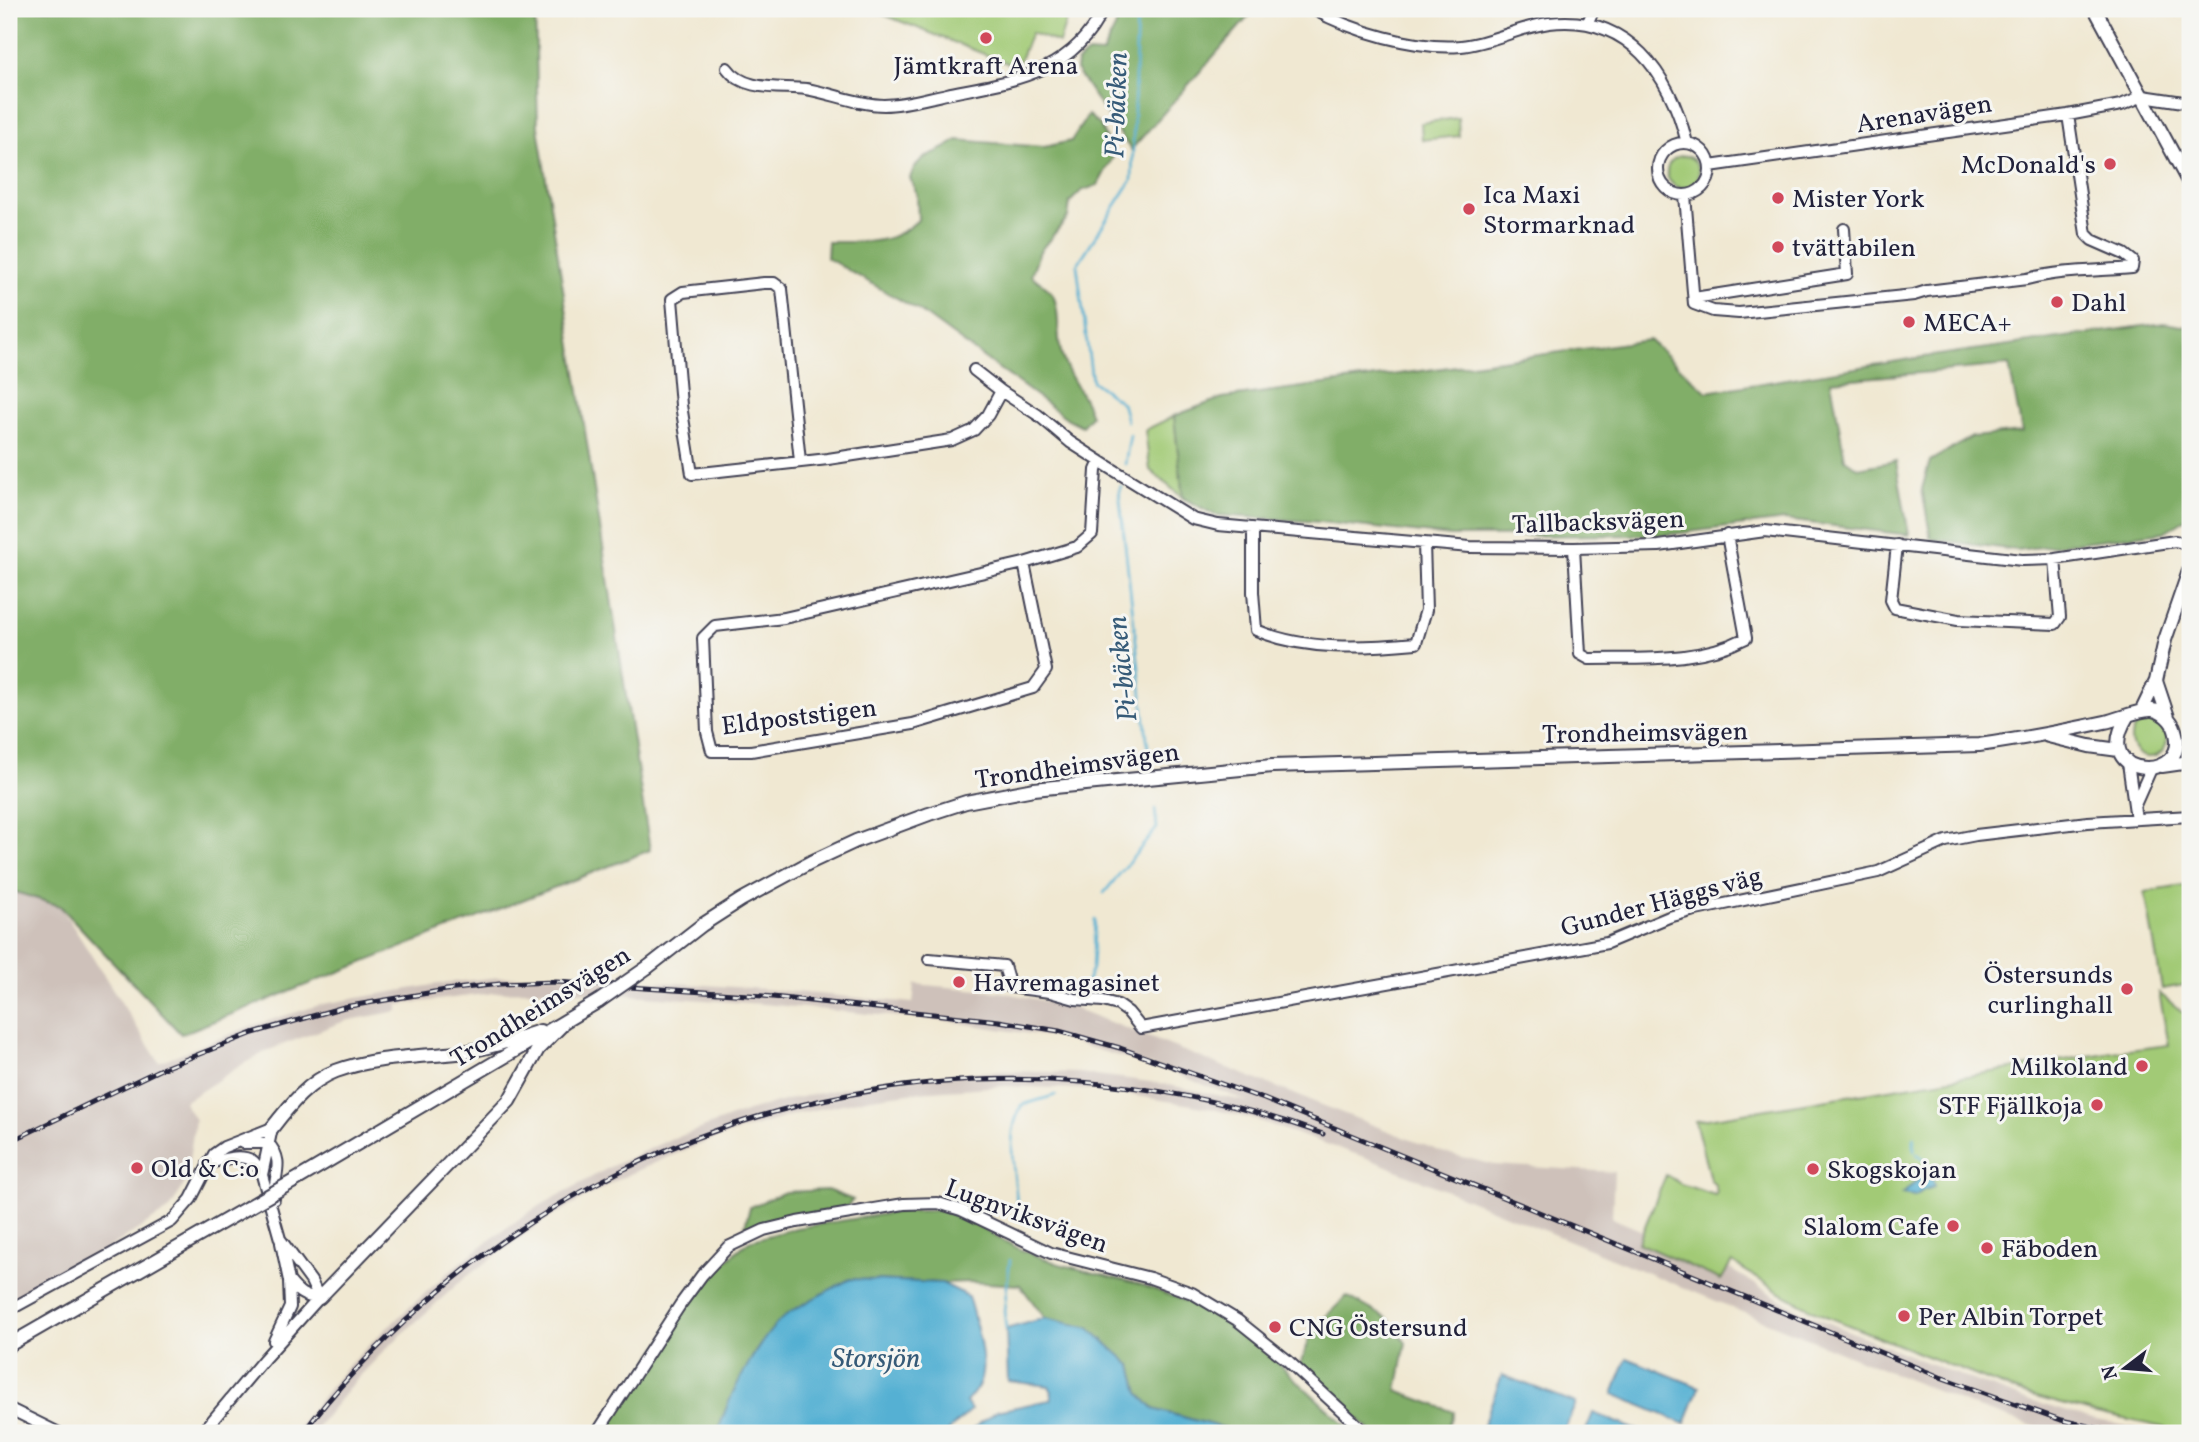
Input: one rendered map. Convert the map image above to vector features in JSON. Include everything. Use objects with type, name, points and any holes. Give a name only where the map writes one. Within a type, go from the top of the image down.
[{"type":"main road","points":[[2095,9],[2190,185]]},
{"type":"main road","points":[[2142,710],[2156,681],[2165,640],[2190,568]]},
{"type":"main road","points":[[2156,681],[2177,737],[2176,748],[2170,759],[2156,768]]},
{"type":"main road","points":[[2190,737],[2156,711],[2142,710],[2127,717],[2118,732],[2119,750],[2128,762],[2138,768],[2190,762]]},
{"type":"main road","name":"Trondheimsvägen","points":[[9,1345],[565,1023],[732,906],[811,862],[856,841],[967,802],[1034,789],[1272,766],[1979,745],[2044,736],[2127,717]]},
{"type":"main road","name":"Trondheimsvägen","points":[[2044,736],[2119,750]]},
{"type":"main road","points":[[272,1128],[309,1087],[335,1072],[383,1060],[486,1047],[565,1023]]},
{"type":"main road","points":[[319,1298],[509,1101],[538,1049],[565,1023]]},
{"type":"street","points":[[727,68],[733,77],[746,83],[807,89],[883,106],[1021,79],[1046,68],[1072,50],[1102,9]]},
{"type":"street","points":[[1313,9],[1358,29],[1411,43],[1460,46],[1492,40],[1549,23],[1587,23],[1611,32],[1634,46],[1654,65],[1672,98],[1687,143]]},
{"type":"street","points":[[1587,23],[1594,9]]},
{"type":"street","points":[[2143,96],[2190,103]]},
{"type":"street","name":"Arenavägen","points":[[1710,166],[2068,115],[2121,105],[2143,96]]},
{"type":"street","points":[[1685,195],[1694,304],[1713,311],[1739,313],[1914,295],[1927,291],[2027,279],[2057,272],[2080,273],[2132,268],[2133,261],[2124,254],[2092,240],[2084,229],[2068,115]]},
{"type":"street","points":[[1687,143],[1703,151],[1710,166],[1709,177],[1702,188],[1685,195],[1669,191],[1658,174],[1658,163],[1662,155],[1668,148],[1678,144],[1687,143]]},
{"type":"street","points":[[1695,293],[1847,274],[1844,229]]},
{"type":"street","points":[[800,461],[782,289],[774,283],[764,283],[683,292],[672,299],[681,405],[692,474],[828,459],[952,440],[974,430],[988,415],[1001,391]]},
{"type":"street","name":"Tallbacksvägen","points":[[974,370],[1038,415],[1098,466],[1193,519],[1218,525],[1470,547],[1659,546],[1765,531],[2022,560],[2055,559],[2175,541],[2190,544]]},
{"type":"street","name":"Eldpoststigen","points":[[1024,564],[1046,670],[1033,688],[913,724],[751,751],[712,751],[707,732],[703,638],[715,626],[784,618],[1024,564],[1077,547],[1092,534],[1098,466]]},
{"type":"street","points":[[1254,529],[1253,592],[1256,630],[1279,640],[1366,648],[1416,643],[1426,610],[1424,543]]},
{"type":"street","points":[[1574,548],[1580,654],[1589,659],[1678,657],[1725,649],[1746,638],[1727,535]]},
{"type":"street","points":[[1897,545],[1891,600],[1895,608],[1958,620],[2055,624],[2060,617],[2055,559]]},
{"type":"street","points":[[2128,762],[2136,819]]},
{"type":"street","points":[[2135,806],[2156,768]]},
{"type":"street","name":"Gunder Häggs väg","points":[[929,958],[1004,967],[1010,987],[1118,1005],[1128,1012],[1141,1028],[1606,943],[1691,911],[1878,872],[1946,841],[2088,822],[2190,816]]},
{"type":"street","points":[[9,1310],[172,1221],[191,1199],[214,1154],[224,1147],[272,1128]]},
{"type":"street","points":[[262,1175],[272,1128]]},
{"type":"street","points":[[236,1143],[268,1143],[278,1153],[274,1216]]},
{"type":"street","points":[[208,1164],[230,1158],[254,1162],[262,1175],[274,1216],[289,1281],[290,1307],[264,1359]]},
{"type":"street","name":"Lugnviksvägen","points":[[597,1433],[680,1305],[702,1275],[728,1247],[764,1230],[797,1222],[904,1204],[938,1203],[961,1210],[1052,1253],[1150,1278],[1192,1293],[1237,1320],[1287,1360],[1366,1433]]},
{"type":"street","points":[[280,1239],[311,1281],[319,1298]]},
{"type":"street","points":[[289,1281],[298,1292],[309,1298],[319,1298]]},
{"type":"street","points":[[202,1433],[319,1298]]},
{"type":"street","points":[[10,1409],[59,1433]]},
{"type":"shaded area","points":[[9,890],[60,906],[159,1062],[251,1026],[323,1004],[444,983],[500,977],[556,975],[764,989],[913,1003],[915,984],[1001,992],[1069,1006],[1442,1152],[1495,1165],[1614,1172],[1612,1218],[1723,1265],[1802,1312],[2023,1399],[2096,1420],[2163,1433],[2054,1433],[1975,1407],[1367,1158],[1256,1120],[1209,1108],[1119,1093],[1005,1086],[871,1098],[795,1114],[714,1139],[619,1179],[542,1222],[462,1280],[388,1347],[356,1380],[312,1433],[293,1433],[344,1370],[378,1336],[453,1268],[499,1233],[534,1209],[612,1166],[662,1143],[748,1111],[869,1083],[958,1073],[1005,1071],[1079,1073],[1121,1078],[1249,1102],[1163,1069],[1057,1038],[954,1022],[763,1004],[556,990],[501,992],[398,1005],[398,1011],[345,1021],[269,1050],[184,1102],[195,1120],[186,1181],[170,1209],[112,1246],[9,1302]]},
{"type":"green space","points":[[9,9],[535,9],[538,127],[650,850],[181,1034],[60,906],[9,890]]},
{"type":"green space","name":"Jämtkraft Arena","points":[[869,9],[1070,9],[1059,43],[1031,33],[1017,67]]},
{"type":"green space","points":[[1115,9],[1246,9],[1250,15],[1131,150],[1076,70],[1077,62],[1088,53],[1102,54],[1116,26]]},
{"type":"green space","points":[[1088,115],[1100,125],[1113,157],[1098,185],[1081,191],[1070,202],[1068,217],[1040,251],[1031,275],[1052,293],[1055,299],[1062,356],[1091,416],[1082,426],[1068,419],[921,312],[827,258],[828,242],[887,239],[918,220],[917,195],[910,178],[918,163],[929,155],[957,140],[1044,147],[1071,141]]},
{"type":"green space","points":[[1458,118],[1459,136],[1422,140],[1421,123]]},
{"type":"green space","points":[[1683,156],[1694,161],[1699,172],[1694,183],[1683,188],[1672,183],[1667,172],[1672,161]]},
{"type":"green space","points":[[2164,323],[2190,327],[2190,516],[2164,532],[2017,550],[1931,539],[1922,489],[1930,461],[1972,437],[2022,432],[2009,365],[1831,381],[1845,459],[1858,468],[1896,461],[1909,535],[1785,520],[1665,535],[1451,536],[1320,522],[1215,515],[1183,498],[1174,416],[1222,398],[1649,340],[1707,392],[1917,358]]},
{"type":"green space","points":[[1174,416],[1183,498],[1150,470],[1145,430]]},
{"type":"green space","points":[[2149,721],[2162,726],[2167,739],[2162,752],[2149,757],[2136,752],[2131,739],[2136,726]]},
{"type":"green space","points":[[2190,885],[2190,984],[2162,989],[2145,892]]},
{"type":"green space","points":[[2159,993],[2190,1018],[2190,1433],[2092,1412],[2021,1393],[1818,1313],[1732,1262],[1721,1280],[1638,1243],[1666,1175],[1681,1184],[1715,1195],[1717,1192],[1710,1179],[1695,1121],[2169,1045]]},
{"type":"green space","points":[[827,1190],[853,1200],[845,1208],[790,1217],[752,1228],[745,1226],[750,1207],[785,1192]]},
{"type":"green space","points":[[942,1210],[1019,1249],[1059,1264],[1139,1284],[1207,1309],[1259,1346],[1354,1433],[1242,1433],[1153,1409],[1139,1393],[1132,1366],[1089,1328],[1045,1318],[1020,1285],[850,1279],[786,1315],[755,1352],[718,1433],[603,1433],[706,1278],[749,1241],[796,1228],[897,1212]]},
{"type":"green space","points":[[1347,1296],[1388,1319],[1406,1343],[1397,1391],[1454,1412],[1446,1433],[1373,1433],[1301,1364],[1313,1329]]},
{"type":"water","points":[[1928,1169],[1934,1187],[1915,1196],[1903,1194],[1918,1179],[1919,1173]]},
{"type":"water","name":"Storsjön","points":[[850,1279],[942,1283],[968,1296],[982,1360],[980,1382],[966,1402],[971,1410],[946,1433],[718,1433],[746,1368],[778,1322],[796,1308]]},
{"type":"water","name":"Storsjön","points":[[1045,1318],[1089,1328],[1132,1366],[1139,1393],[1153,1409],[1242,1433],[967,1433],[997,1411],[1050,1400],[1052,1392],[1049,1386],[1008,1381],[1006,1329]]},
{"type":"water","points":[[1627,1358],[1699,1387],[1685,1424],[1613,1394]]},
{"type":"water","points":[[1502,1375],[1576,1403],[1563,1433],[1480,1433]]},
{"type":"water","points":[[1593,1413],[1644,1433],[1585,1433]]},
{"type":"waterway","name":"Pi-bäcken","points":[[1127,421],[1122,403],[1092,381],[1077,265],[1132,180],[1137,9]]},
{"type":"waterway","name":"Pi-bäcken","points":[[1125,464],[1130,435]]},
{"type":"waterway","name":"Pi-bäcken","points":[[1121,486],[1119,491],[1150,765]]},
{"type":"waterway","name":"Pi-bäcken","points":[[1104,893],[1157,828],[1155,809]]},
{"type":"waterway","name":"Pi-bäcken","points":[[1082,995],[1092,968],[1095,919]]},
{"type":"waterway","name":"Pi-bäcken","points":[[1017,1211],[1012,1157],[1016,1117],[1022,1105],[1056,1095]]},
{"type":"waterway","points":[[1914,1137],[1914,1151]]},
{"type":"waterway","points":[[1917,1154],[1926,1160],[1926,1170]]},
{"type":"waterway","name":"Pi-bäcken","points":[[1006,1329],[1004,1311],[1010,1260]]},
{"type":"railway","points":[[9,1142],[161,1069],[253,1033],[344,1007],[446,990],[556,982],[763,996],[999,1021],[1059,1031],[1120,1048],[1264,1099],[1940,1377],[2061,1420],[2119,1433]]},
{"type":"railway","points":[[303,1433],[345,1382],[391,1334],[424,1304],[521,1229],[625,1169],[735,1124],[850,1094],[967,1081],[1086,1082],[1205,1100],[1323,1134]]},
{"type":"place","name":"Jämtkraft Arena","points":[[986,38]]},
{"type":"place","name":"McDonald's","points":[[2110,164]]},
{"type":"place","name":"Mister York","points":[[1778,198]]},
{"type":"place","name":"Ica Maxi Stormarknad","points":[[1469,209]]},
{"type":"place","name":"tvättabilen","points":[[1778,247]]},
{"type":"place","name":"Dahl","points":[[2057,302]]},
{"type":"place","name":"MECA+","points":[[1909,322]]},
{"type":"place","name":"Havremagasinet","points":[[959,982]]},
{"type":"place","name":"Östersunds curlinghall","points":[[2127,989]]},
{"type":"place","name":"Milkoland","points":[[2142,1066]]},
{"type":"place","name":"STF Fjällkoja","points":[[2097,1105]]},
{"type":"place","name":"Old & C:o","points":[[137,1168]]},
{"type":"place","name":"Skogskojan","points":[[1813,1169]]},
{"type":"place","name":"Slalom Cafe","points":[[1953,1226]]},
{"type":"place","name":"Fäboden","points":[[1987,1248]]},
{"type":"place","name":"Per Albin Torpet","points":[[1904,1316]]},
{"type":"place","name":"CNG Östersund","points":[[1275,1327]]}]
